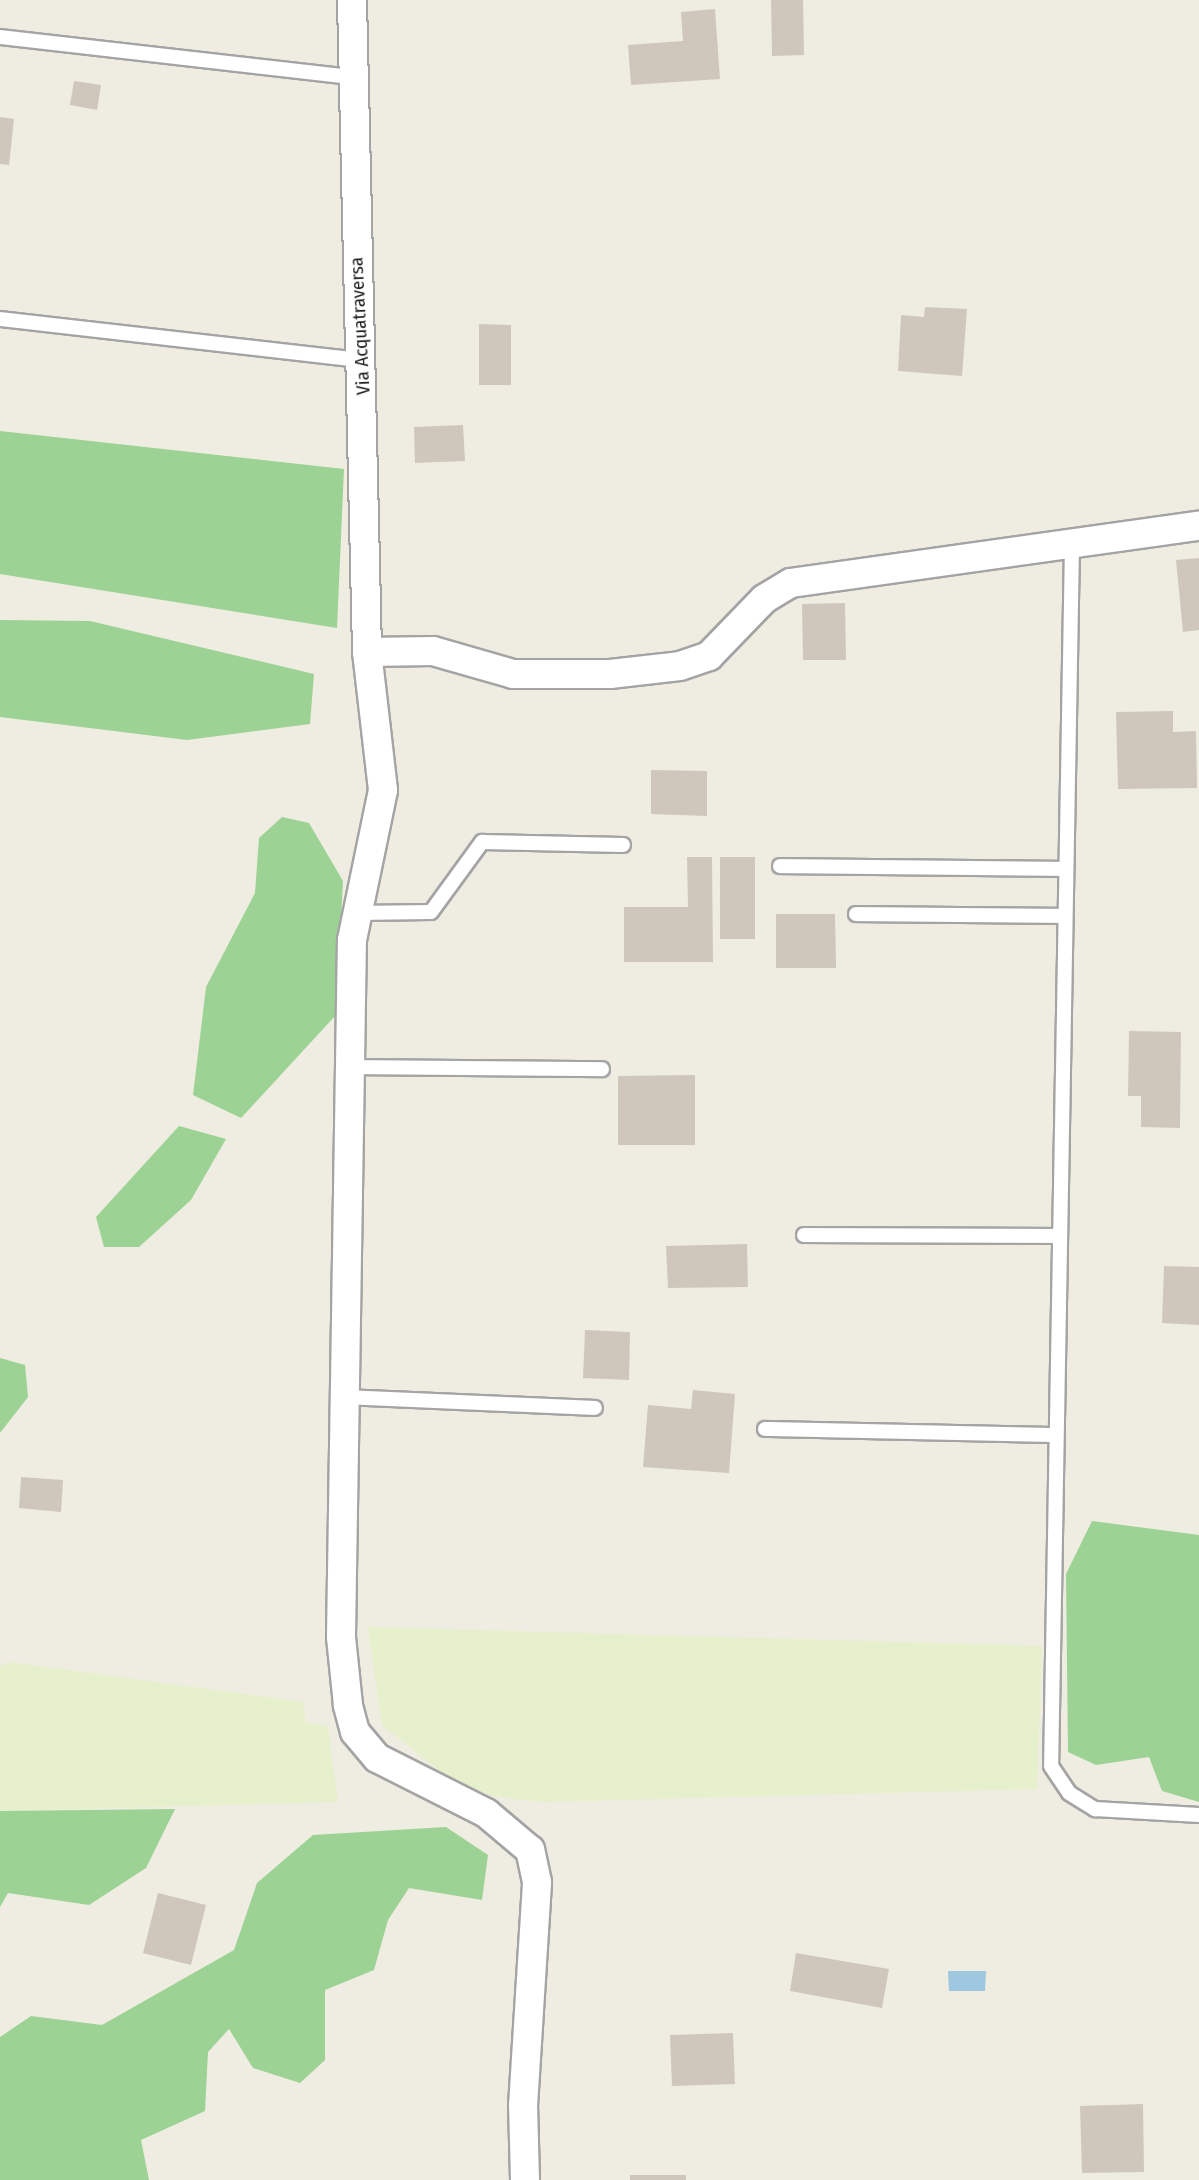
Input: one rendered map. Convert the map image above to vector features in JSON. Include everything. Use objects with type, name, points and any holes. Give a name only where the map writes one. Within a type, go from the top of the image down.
[{"type":"street","name":"Via Acquatraversa","points":[[352,0],[367,652],[383,790],[356,913],[341,1637],[355,1732],[408,1779],[503,1824],[530,1850],[536,1866],[523,2106],[525,2180]]},
{"type":"street","points":[[367,652],[433,651],[513,674],[610,674],[680,666],[709,656],[764,599],[792,583],[1199,526]]},
{"type":"lane","points":[[0,37],[353,77]]},
{"type":"lane","points":[[0,319],[362,360]]},
{"type":"lane","points":[[1072,544],[1051,1766],[1069,1793],[1095,1809],[1199,1815]]},
{"type":"lane","points":[[356,913],[431,912],[482,842],[623,845]]},
{"type":"lane","points":[[780,866],[1066,869]]},
{"type":"lane","points":[[856,914],[1065,916]]},
{"type":"lane","points":[[351,1067],[602,1069]]},
{"type":"lane","points":[[804,1235],[1060,1236]]},
{"type":"lane","points":[[345,1396],[595,1408]]},
{"type":"lane","points":[[765,1429],[1056,1435]]},
{"type":"green space","points":[[0,431],[344,469],[337,628],[0,574]]},
{"type":"green space","points":[[0,620],[90,621],[314,674],[310,724],[187,740],[0,717]]},
{"type":"green space","points":[[282,817],[309,823],[343,881],[336,1015],[241,1118],[193,1095],[206,987],[255,893],[259,838]]},
{"type":"green space","points":[[179,1126],[226,1139],[191,1200],[139,1247],[104,1247],[96,1217]]},
{"type":"green space","points":[[0,1358],[25,1365],[28,1397],[0,1433]]},
{"type":"green space","points":[[1092,1521],[1199,1535],[1199,1802],[1162,1791],[1149,1757],[1096,1765],[1068,1752],[1066,1574]]},
{"type":"green space","points":[[368,1627],[1042,1646],[1037,1789],[543,1802],[492,1796],[446,1776],[382,1725]]},
{"type":"green space","points":[[9,1662],[303,1702],[306,1723],[328,1726],[338,1802],[0,1811],[0,1666]]},
{"type":"green space","points":[[175,1809],[146,1868],[89,1905],[8,1893],[0,1907],[0,1811]]},
{"type":"green space","points":[[446,1827],[488,1855],[482,1900],[409,1888],[388,1920],[374,1970],[325,1990],[325,2060],[300,2083],[253,2068],[229,2029],[208,2052],[205,2111],[141,2140],[149,2180],[0,2180],[0,2037],[31,2016],[102,2025],[234,1950],[257,1883],[313,1835]]},
{"type":"water","points":[[948,1971],[986,1971],[985,1991],[949,1991]]},
{"type":"building","points":[[771,0],[803,0],[804,55],[772,56]]},
{"type":"building","points":[[715,9],[720,79],[631,85],[628,45],[683,41],[681,12]]},
{"type":"building","points":[[74,81],[101,85],[97,110],[70,105]]},
{"type":"building","points":[[0,117],[14,119],[9,165],[0,164]]},
{"type":"building","points":[[925,307],[967,309],[962,376],[898,371],[901,315],[924,317]]},
{"type":"building","points":[[479,324],[511,325],[511,385],[479,385]]},
{"type":"building","points":[[463,425],[465,461],[415,463],[414,427]]},
{"type":"building","points":[[1199,558],[1199,630],[1183,632],[1176,560]]},
{"type":"building","points":[[845,603],[846,660],[803,660],[802,604]]},
{"type":"building","points":[[1173,711],[1173,732],[1196,731],[1197,788],[1118,789],[1116,712]]},
{"type":"building","points":[[651,770],[707,771],[707,816],[651,814]]},
{"type":"building","points":[[687,857],[712,857],[713,962],[624,962],[624,907],[688,907]]},
{"type":"building","points":[[720,857],[755,857],[755,939],[720,939]]},
{"type":"building","points":[[776,914],[835,914],[836,968],[776,968]]},
{"type":"building","points":[[1129,1031],[1181,1032],[1180,1128],[1141,1127],[1141,1096],[1128,1096]]},
{"type":"building","points":[[695,1075],[695,1145],[618,1145],[618,1076]]},
{"type":"building","points":[[747,1244],[748,1287],[668,1288],[666,1246]]},
{"type":"building","points":[[1164,1266],[1199,1267],[1199,1325],[1162,1323]]},
{"type":"building","points":[[585,1330],[630,1332],[629,1380],[583,1378]]},
{"type":"building","points":[[693,1390],[735,1394],[729,1473],[643,1467],[648,1405],[691,1409]]},
{"type":"building","points":[[21,1477],[63,1480],[61,1512],[19,1508]]},
{"type":"building","points":[[158,1893],[206,1905],[191,1965],[143,1953]]},
{"type":"building","points":[[796,1953],[889,1969],[882,2008],[790,1991]]},
{"type":"building","points":[[733,2033],[735,2084],[672,2086],[670,2035]]},
{"type":"building","points":[[1143,2104],[1144,2172],[1082,2173],[1080,2106]]},
{"type":"building","points":[[630,2175],[686,2175],[686,2180],[630,2180]]}]
